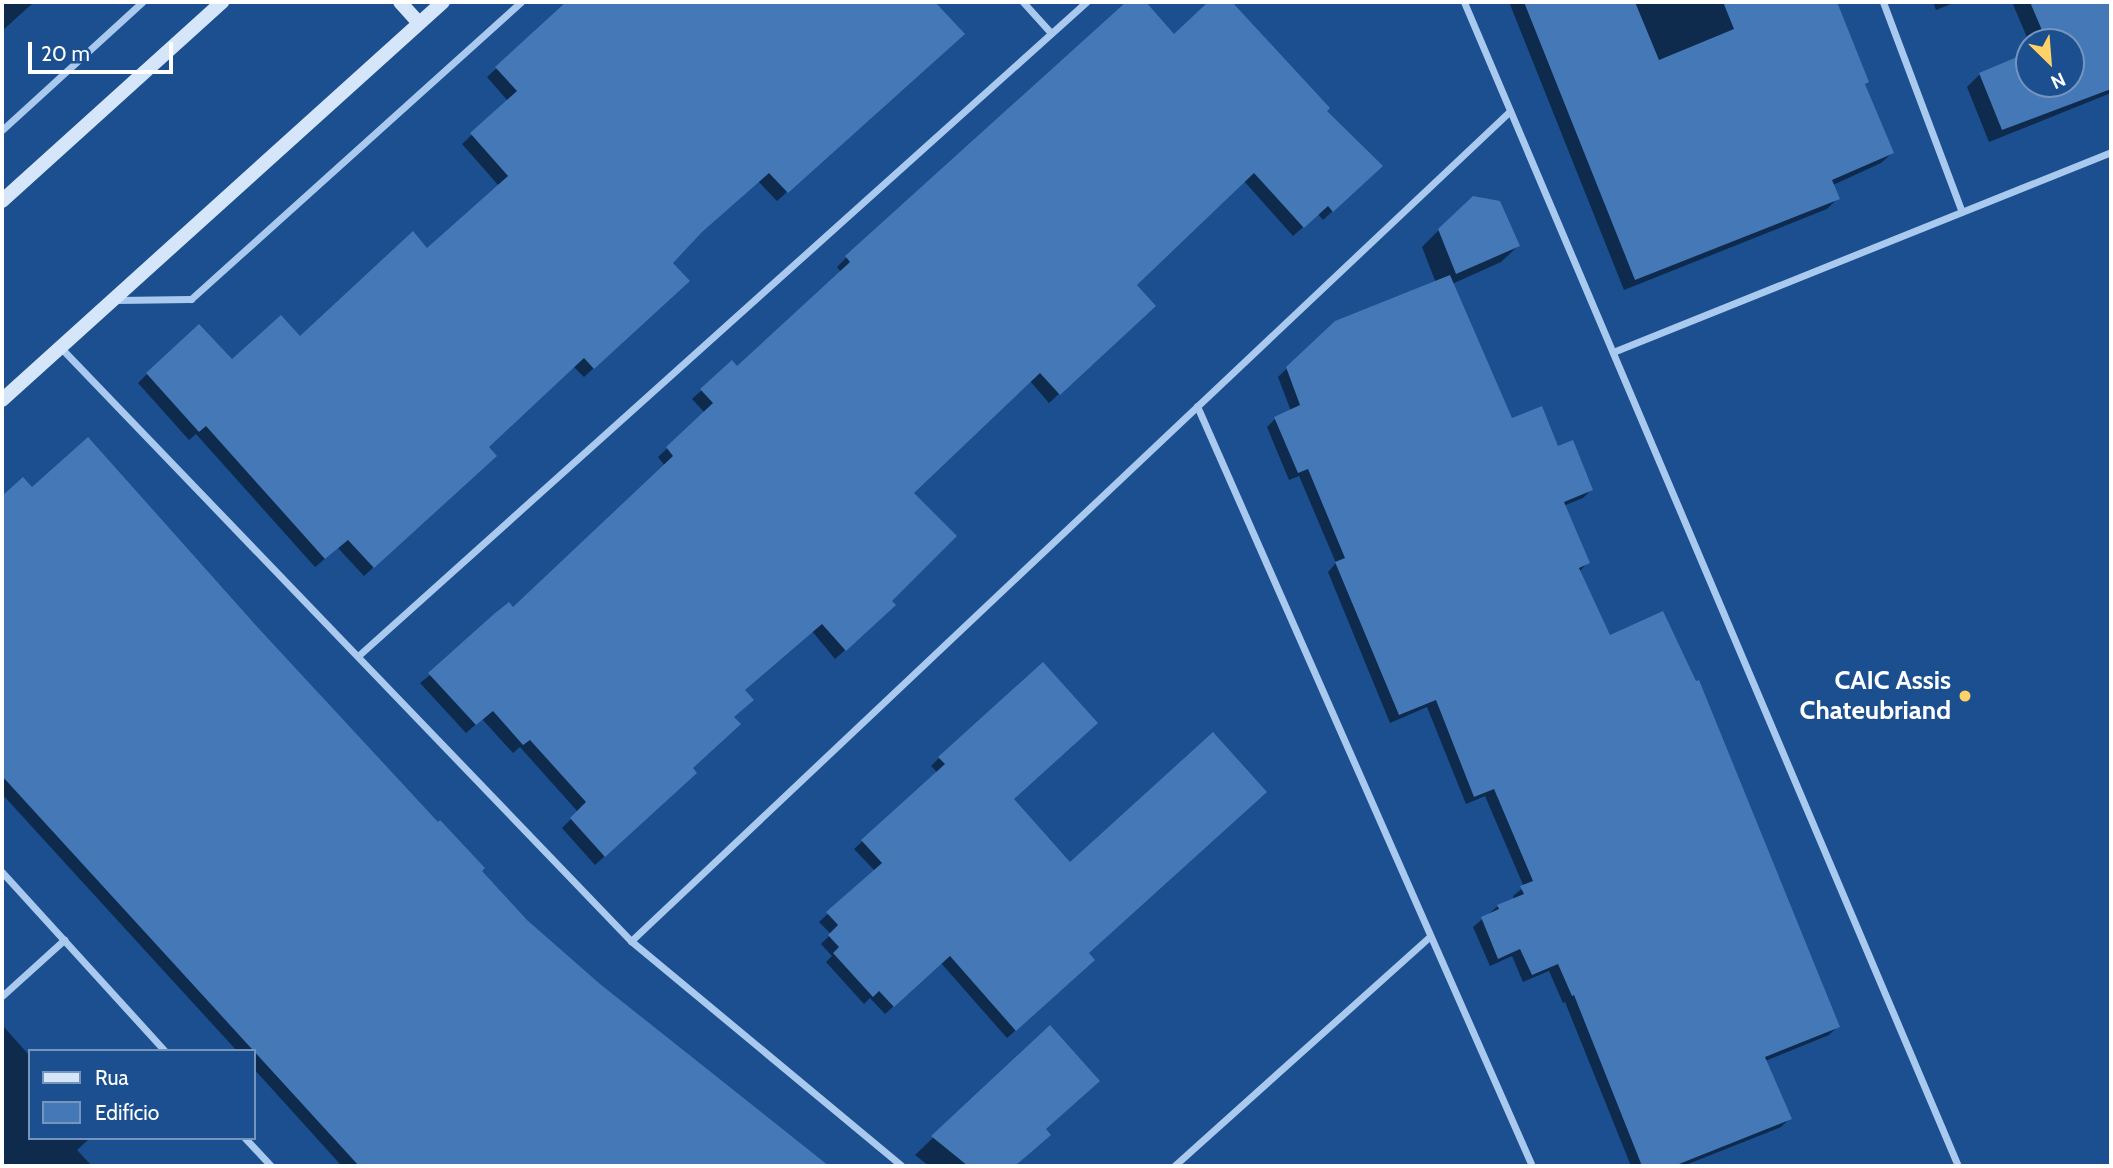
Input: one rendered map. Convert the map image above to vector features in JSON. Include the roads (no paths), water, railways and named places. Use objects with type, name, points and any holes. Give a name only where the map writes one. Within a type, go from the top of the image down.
[{"type":"street","points":[[2,130],[142,2]]},
{"type":"street","points":[[2,201],[222,2]]},
{"type":"street","points":[[400,2],[419,23]]},
{"type":"street","points":[[2,400],[443,2]]},
{"type":"street","points":[[113,300],[191,299],[521,2]]},
{"type":"street","points":[[1023,2],[1051,33]]},
{"type":"street","points":[[358,656],[1086,2]]},
{"type":"street","points":[[1464,2],[1958,1166]]},
{"type":"street","points":[[1883,2],[1962,212]]},
{"type":"street","points":[[631,941],[1510,111]]},
{"type":"street","points":[[1613,352],[2111,152]]},
{"type":"street","points":[[60,347],[631,941],[899,1165]]},
{"type":"street","points":[[1197,406],[1532,1166]]},
{"type":"street","points":[[2,873],[163,1049]]},
{"type":"street","points":[[1174,1166],[1430,936]]},
{"type":"street","points":[[2,996],[64,940]]},
{"type":"street","points":[[247,1140],[271,1166]]},
{"type":"place","name":"CAIC Assis Chateubriand","points":[[1965,696]]}]
